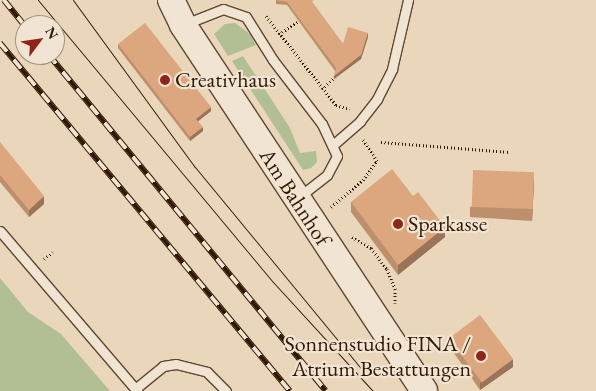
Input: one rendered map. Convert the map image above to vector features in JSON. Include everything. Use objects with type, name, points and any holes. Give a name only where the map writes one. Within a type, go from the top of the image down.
[{"type":"main road","name":"Am Bahnhof","points":[[172,0],[183,25],[296,200],[424,391]]},
{"type":"lane","points":[[334,144],[355,126],[377,98],[392,69],[408,0]]},
{"type":"lane","points":[[183,25],[222,9],[246,17],[273,60],[334,144],[337,156],[327,175],[296,200]]},
{"type":"lane","points":[[0,232],[136,390],[164,366],[176,364],[207,372],[226,391]]},
{"type":"path","points":[[263,13],[322,89],[336,105],[347,111],[377,161],[363,180],[330,209]]},
{"type":"path","points":[[279,34],[298,21]]},
{"type":"path","points":[[322,89],[338,78],[339,73]]},
{"type":"path","points":[[347,111],[354,104]]},
{"type":"path","points":[[381,142],[510,152]]},
{"type":"path","points":[[350,236],[371,248],[380,260],[395,289],[394,313]]},
{"type":"path","points":[[380,260],[385,257]]},
{"type":"green space","points":[[235,23],[250,34],[256,45],[228,56],[214,34],[225,24]]},
{"type":"green space","points":[[243,56],[290,128],[300,153],[316,151],[317,162],[311,168],[303,170],[232,61]]},
{"type":"green space","points":[[0,278],[28,312],[61,334],[110,391],[0,391]]},
{"type":"building","points":[[276,0],[311,0],[343,44],[348,27],[368,33],[361,55],[334,76],[336,68],[287,2]]},
{"type":"building","name":"Creativhaus","points":[[145,23],[211,107],[196,119],[203,127],[190,137],[118,44]]},
{"type":"building","points":[[0,142],[44,196],[29,210],[0,175]]},
{"type":"building","name":"Sparkasse","points":[[392,169],[413,196],[418,192],[445,227],[398,265],[351,202]]},
{"type":"building","points":[[473,170],[534,172],[533,209],[472,207]]},
{"type":"building","name":"Sonnenstudio FINA / Atrium Bestattungen","points":[[480,315],[513,359],[482,382],[449,338]]},
{"type":"tram line","points":[[38,0],[273,282],[373,391]]},
{"type":"tram line","points":[[73,0],[195,167],[364,372]]},
{"type":"railway","points":[[4,0],[16,15]]},
{"type":"railway","points":[[0,43],[290,391]]},
{"type":"railway","points":[[57,65],[326,391]]},
{"type":"place","name":"Creativhaus","points":[[165,80]]},
{"type":"place","name":"Sparkasse","points":[[398,224]]},
{"type":"place","name":"Sonnenstudio FINA / Atrium Bestattungen","points":[[481,356]]}]
